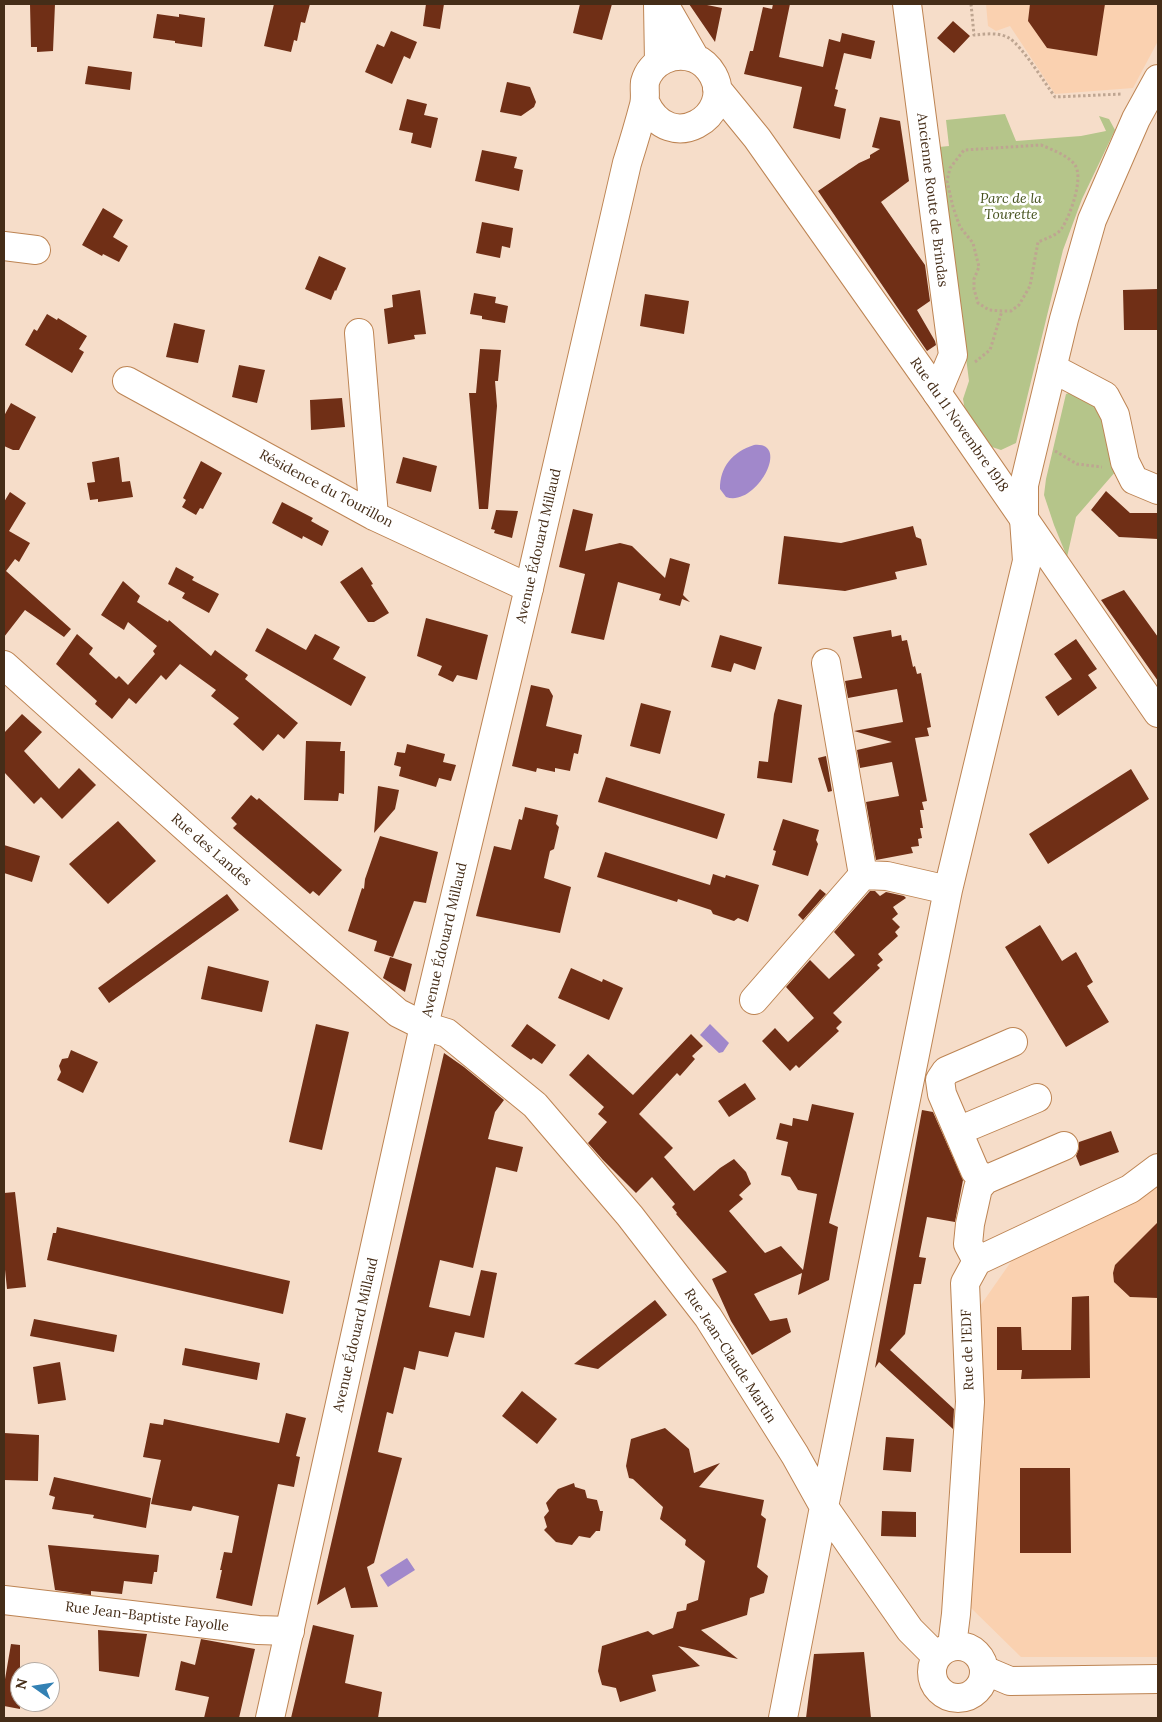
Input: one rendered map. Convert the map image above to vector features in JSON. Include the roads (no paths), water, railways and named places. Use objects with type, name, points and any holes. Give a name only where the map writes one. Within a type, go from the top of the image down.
[{"type":"street","points":[[658,4],[660,62]]},
{"type":"street","points":[[664,4],[695,58]]},
{"type":"street","name":"Ancienne Route de Brindas","points":[[907,4],[953,355],[937,392]]},
{"type":"street","points":[[683,55],[695,58],[704,63],[715,79],[717,89],[716,102],[711,113],[702,122],[692,127],[680,129],[668,126],[658,121],[650,112],[645,102],[646,80],[651,70],[670,56],[683,55]]},
{"type":"street","name":"Rue du 11 Novembre 1918","points":[[717,89],[758,138],[937,392],[1158,712]]},
{"type":"street","points":[[783,1718],[948,890],[1027,561],[1024,485],[1033,445],[1064,319],[1092,220],[1133,127],[1153,89]]},
{"type":"street","name":"Avenue Édouard Millaud","points":[[270,1718],[424,1026],[529,588],[627,163],[645,102]]},
{"type":"street","points":[[702,122],[758,138]]},
{"type":"street","points":[[627,163],[668,126]]},
{"type":"street","points":[[4,246],[36,250]]},
{"type":"street","points":[[359,333],[374,516]]},
{"type":"street","points":[[1052,368],[1105,396],[1115,415],[1125,462],[1134,480],[1158,490]]},
{"type":"street","name":"Résidence du Tourillon","points":[[128,381],[374,516],[529,588]]},
{"type":"street","points":[[826,663],[863,875]]},
{"type":"street","name":"Rue des Landes","points":[[4,665],[204,844],[398,1013],[424,1026]]},
{"type":"street","points":[[863,875],[887,876],[948,890]]},
{"type":"street","points":[[754,1000],[863,875]]},
{"type":"street","name":"Rue Jean-Claude Martin","points":[[424,1026],[447,1033],[535,1105],[630,1216],[708,1317],[795,1455],[824,1507],[910,1630],[944,1651]]},
{"type":"street","points":[[985,1180],[975,1171],[942,1094],[940,1080],[946,1071],[1013,1042]]},
{"type":"street","points":[[958,1131],[1037,1098]]},
{"type":"street","points":[[1064,1146],[985,1180],[978,1188],[970,1224],[968,1244],[977,1261],[1130,1189],[1158,1168]]},
{"type":"street","name":"Rue de l'EDF","points":[[944,1651],[956,1614],[970,1402],[965,1283],[977,1261]]},
{"type":"street","name":"Rue Jean-Baptiste Fayolle","points":[[4,1600],[258,1630],[290,1631]]},
{"type":"street","points":[[960,1646],[969,1648],[977,1654],[982,1661],[984,1670],[984,1679],[975,1693],[960,1699],[951,1708],[944,1695],[937,1689],[931,1672],[932,1664],[944,1651],[960,1646]]},
{"type":"street","points":[[984,1670],[1010,1681],[1158,1679]]},
{"type":"park label","name":"Parc de la Tourette","points":[[1011,207]]}]
